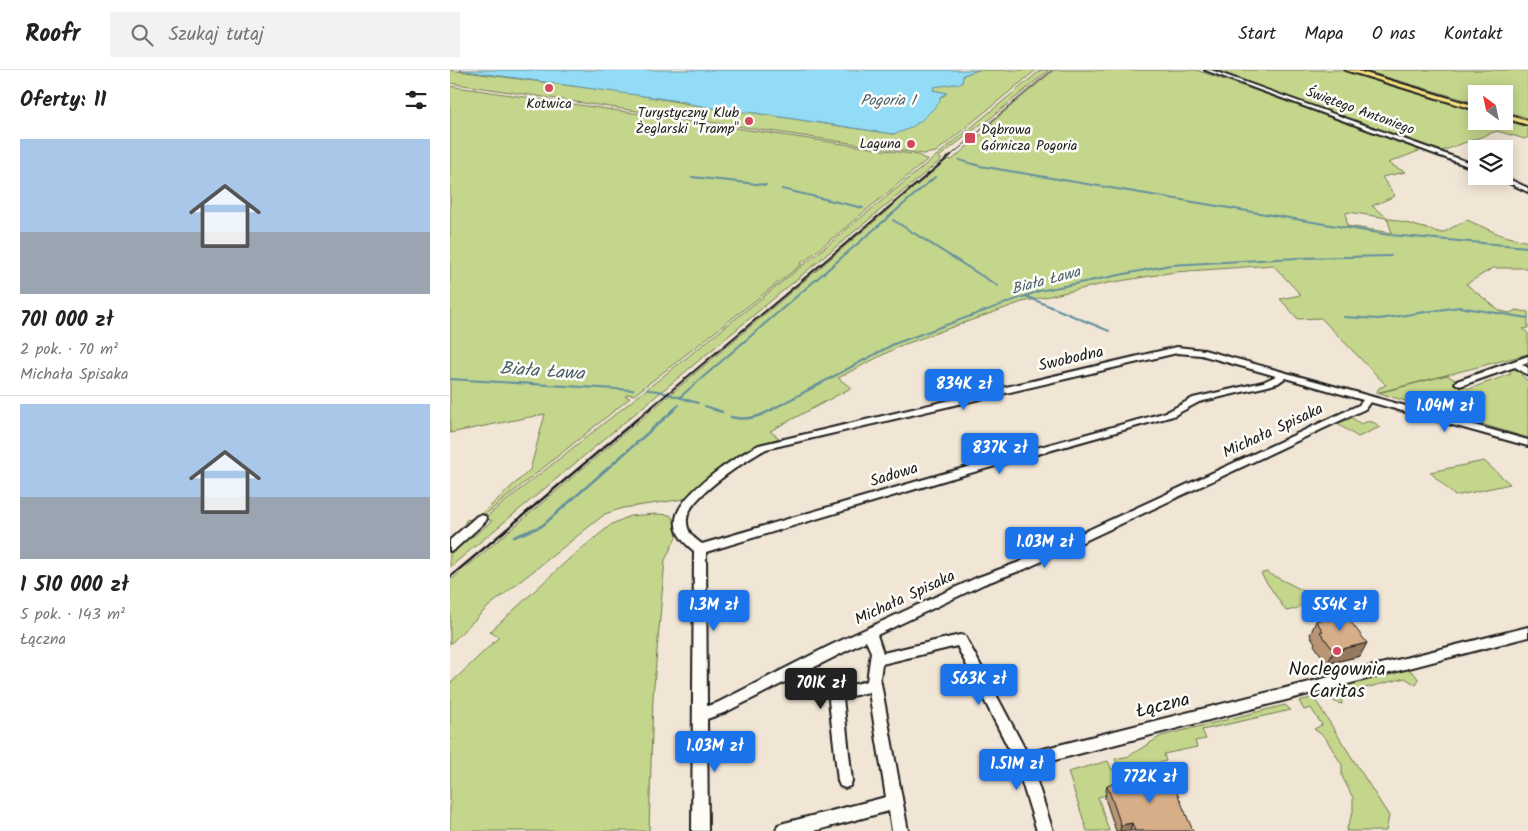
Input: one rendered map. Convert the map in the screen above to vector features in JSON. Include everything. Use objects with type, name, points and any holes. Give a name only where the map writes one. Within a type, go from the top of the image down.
[{"type":"highway","points":[[1348,70],[1468,104]]},
{"type":"highway","points":[[1356,70],[1468,104]]},
{"type":"highway","points":[[1513,117],[1528,121]]},
{"type":"street","name":"Świętego Antoniego","points":[[1207,70],[1468,164]]},
{"type":"street","points":[[1513,183],[1528,190]]},
{"type":"street","name":"Swobodna","points":[[700,549],[686,539],[681,524],[683,513],[691,501],[701,489],[740,459],[772,444],[1174,351],[1201,352],[1528,443]]},
{"type":"street","points":[[1460,383],[1528,359]]},
{"type":"street","points":[[1515,363],[1528,372]]},
{"type":"street","name":"Sadowa","points":[[700,549],[946,476],[1170,414],[1196,400],[1265,384],[1278,380],[1283,375]]},
{"type":"street","name":"Michała Spisaka","points":[[700,715],[721,708],[870,633],[984,579],[1021,566],[1362,407],[1368,398]]},
{"type":"street","points":[[450,547],[481,519]]},
{"type":"street","points":[[700,549],[700,831]]},
{"type":"street","name":"Łączna","points":[[1023,761],[1528,632]]},
{"type":"street","points":[[870,633],[877,652],[873,673],[874,685],[900,831]]},
{"type":"street","points":[[876,660],[960,640],[1023,761],[1045,831]]},
{"type":"street","points":[[845,781],[836,700],[838,694],[843,692],[874,685]]},
{"type":"street","points":[[784,831],[895,802]]},
{"type":"green space","points":[[450,70],[627,93],[735,112],[748,112],[893,134],[929,112],[940,97],[945,95],[946,93],[933,90],[935,86],[962,83],[963,75],[978,70],[1036,70],[936,152],[923,154],[450,83]]},
{"type":"green space","points":[[1041,70],[1049,70],[986,122],[939,157],[939,159],[942,159],[450,567],[450,551],[467,536],[474,536],[492,521],[485,518],[807,262]]},
{"type":"green space","points":[[1054,70],[1196,70],[1424,149],[1388,163],[1405,172],[1382,177],[1395,196],[1372,206],[1388,218],[1442,233],[1467,220],[1501,235],[1528,242],[1528,268],[1493,268],[1466,284],[1500,311],[1510,313],[1516,310],[1528,312],[1528,328],[1523,329],[1528,333],[1528,354],[1376,393],[1379,388],[1386,385],[1321,318],[1298,319],[1280,299],[1301,295],[1273,265],[1175,272],[1108,283],[1022,302],[900,346],[838,378],[851,388],[770,431],[779,438],[755,446],[684,499],[623,508],[605,514],[488,607],[450,644],[450,581],[948,159],[952,160],[993,124],[991,123]],"holes":[[[1346,213],[1387,218],[1392,233],[1347,226]]]},
{"type":"green space","points":[[1210,70],[1342,70],[1468,108],[1468,130],[1513,130],[1513,121],[1528,125],[1528,137],[1525,139],[1497,131],[1442,151]]},
{"type":"green space","points":[[1361,70],[1528,70],[1528,118],[1513,114],[1513,85],[1468,85],[1468,101]]},
{"type":"green space","points":[[450,86],[918,155],[927,160],[805,261],[800,263],[802,264],[634,395],[628,394],[625,396],[630,398],[461,534],[466,520],[477,518],[530,470],[545,414],[450,433]]},
{"type":"green space","points":[[1515,367],[1526,373],[1521,375],[1528,381],[1528,438],[1379,393],[1447,375],[1469,389],[1511,374],[1506,370]]},
{"type":"green space","points":[[1352,418],[1361,424],[1371,422],[1380,427],[1358,437],[1339,425],[1339,423]]},
{"type":"green space","points":[[1484,461],[1510,484],[1455,496],[1430,472]]},
{"type":"green space","points":[[670,515],[676,522],[677,535],[665,560],[653,697],[649,831],[450,831],[450,684],[499,637],[490,632],[570,558],[612,524],[630,516]]},
{"type":"green space","points":[[1266,572],[1304,591],[1307,600],[1296,609],[1286,611],[1261,574]]},
{"type":"green space","points":[[1402,670],[1410,671],[1415,675],[1418,679],[1416,685],[1405,678],[1341,694],[1342,704],[1336,703],[1329,695],[1329,690],[1332,688]]},
{"type":"green space","points":[[1311,698],[1316,701],[1389,816],[1386,831],[1346,831],[1353,812],[1353,798],[1342,776],[1342,765],[1325,737],[1314,729],[1322,725],[1311,708],[1304,710],[1299,701]]},
{"type":"green space","points":[[1285,705],[1291,710],[1202,730],[1206,739],[1195,741],[1197,747],[1164,754],[1166,761],[1154,764],[1161,782],[1098,797],[1109,831],[1087,831],[1068,772],[1108,761],[1112,770],[1119,768],[1115,759],[1129,756],[1161,736]]},
{"type":"water","name":"Pogoria 1","points":[[459,70],[978,70],[963,75],[962,83],[934,87],[933,90],[947,93],[940,97],[940,101],[919,122],[893,134]]},
{"type":"building","points":[[1344,613],[1367,643],[1334,651],[1320,632],[1323,631],[1316,621]]},
{"type":"building","points":[[1168,771],[1193,831],[1135,831],[1132,823],[1121,825],[1107,785]]},
{"type":"waterway","points":[[959,160],[980,166],[1390,235],[1528,247]]},
{"type":"waterway","points":[[692,177],[766,185]]},
{"type":"waterway","points":[[680,397],[935,177]]},
{"type":"waterway","points":[[782,189],[863,208]]},
{"type":"waterway","points":[[893,220],[998,286]]},
{"type":"waterway","name":"Biała Ława","points":[[1025,296],[1039,291],[1170,265],[1298,258],[1391,256]]},
{"type":"waterway","name":"Biała Ława","points":[[771,410],[894,344],[1025,296]]},
{"type":"waterway","points":[[1025,296],[1109,331]]},
{"type":"waterway","points":[[1344,317],[1379,319],[1459,307],[1528,318]]},
{"type":"waterway","name":"Biała Ława","points":[[450,379],[633,390]]},
{"type":"waterway","name":"Biała Ława","points":[[648,390],[658,391],[698,403]]},
{"type":"waterway","points":[[673,410],[679,405]]},
{"type":"waterway","name":"Biała Ława","points":[[705,406],[717,410]]},
{"type":"waterway","points":[[514,537],[542,526],[675,409]]},
{"type":"waterway","name":"Biała Ława","points":[[713,409],[722,412]]},
{"type":"waterway","name":"Biała Ława","points":[[731,417],[753,418],[771,410]]},
{"type":"railway","points":[[949,157],[1052,70]]},
{"type":"railway","points":[[648,410],[951,155]]},
{"type":"railway","points":[[450,577],[649,409]]},
{"type":"place","name":"Kotwica","points":[[549,88]]},
{"type":"place","name":"Turystyczny Klub Żeglarski \"Tramp\"","points":[[749,121]]},
{"type":"place","name":"Dąbrowa Górnicza Pogoria","points":[[970,138]]},
{"type":"place","name":"Laguna","points":[[911,144]]},
{"type":"place","name":"Noclegownia Caritas","points":[[1337,651]]}]
